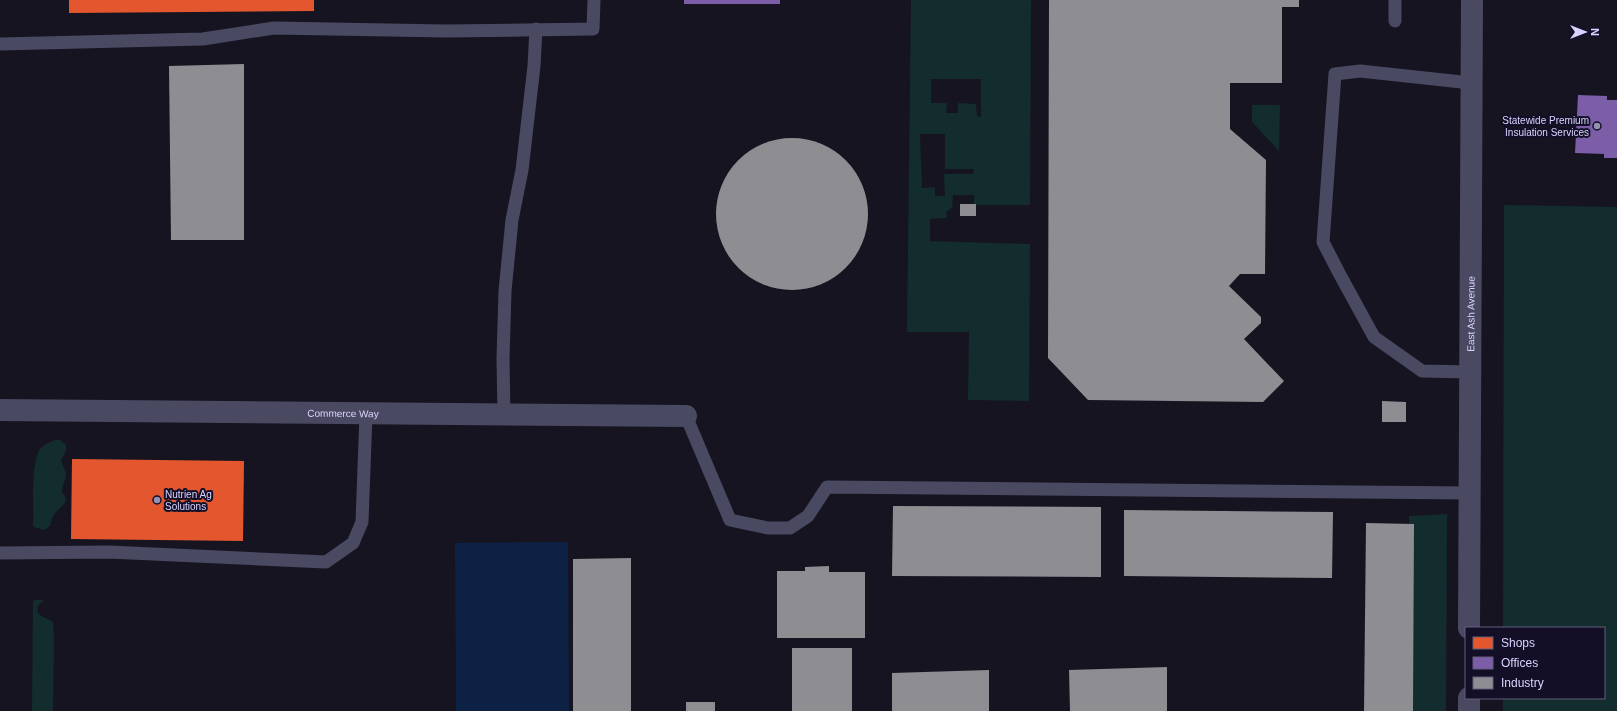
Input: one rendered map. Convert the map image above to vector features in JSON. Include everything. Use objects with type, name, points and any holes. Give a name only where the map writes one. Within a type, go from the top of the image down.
[{"type":"street","name":"East Ash Avenue","points":[[1469,627],[1472,0]]},
{"type":"street","name":"Commerce Way","points":[[0,410],[686,416]]},
{"type":"street","points":[[1469,699],[1469,711]]},
{"type":"lane","points":[[0,44],[203,39],[274,28],[446,31],[593,29],[594,0]]},
{"type":"lane","points":[[1395,0],[1395,21]]},
{"type":"lane","points":[[504,415],[503,358],[505,292],[512,220],[523,163],[534,66],[536,30]]},
{"type":"lane","points":[[1470,372],[1422,371],[1374,336],[1323,242],[1335,74],[1360,71],[1471,82]]},
{"type":"lane","points":[[0,553],[108,552],[326,562],[353,543],[362,522],[366,414]]},
{"type":"lane","points":[[686,416],[730,520],[768,528],[790,528],[808,516],[827,487],[1470,493]]},
{"type":"green space","points":[[911,0],[1031,0],[1030,205],[974,205],[974,195],[953,195],[952,209],[950,208],[949,211],[946,211],[947,218],[930,219],[930,241],[1030,244],[1029,401],[968,400],[969,332],[907,332]],"holes":[[[931,79],[981,79],[981,117],[977,116],[976,104],[958,103],[958,113],[946,113],[947,103],[931,103]],[[920,134],[945,134],[945,169],[974,169],[973,174],[944,174],[945,196],[935,196],[935,187],[922,188]]]},
{"type":"green space","points":[[1252,105],[1280,105],[1279,151],[1252,122]]},
{"type":"green space","points":[[1504,205],[1617,207],[1617,711],[1503,711],[1503,699],[1605,699],[1605,627],[1503,627]]},
{"type":"green space","points":[[55,440],[60,440],[66,445],[66,451],[61,460],[66,473],[62,492],[66,499],[64,504],[54,514],[50,526],[44,530],[33,526],[33,485],[35,463],[41,448]]},
{"type":"green space","points":[[1447,514],[1446,711],[1409,711],[1409,516]]},
{"type":"green space","points":[[44,600],[38,606],[37,611],[40,615],[53,622],[53,711],[32,711],[33,601]]},
{"type":"water","points":[[568,542],[569,711],[456,711],[455,543]]},
{"type":"building: Shops","points":[[69,0],[314,0],[314,11],[69,13]]},
{"type":"building: Shops","name":"Nutrien Ag Solutions","points":[[72,459],[244,461],[243,541],[71,539]]},
{"type":"building: Offices","points":[[684,0],[780,0],[780,4],[684,4]]},
{"type":"building: Offices","name":"Statewide Premium Insulation Services","points":[[1578,95],[1607,96],[1607,100],[1617,100],[1617,158],[1604,158],[1604,154],[1575,153]]},
{"type":"building: Industry","points":[[1049,0],[1299,0],[1299,7],[1282,7],[1282,83],[1230,83],[1230,129],[1266,160],[1265,274],[1240,274],[1229,286],[1261,317],[1261,323],[1244,339],[1284,381],[1263,402],[1088,400],[1048,358]]},
{"type":"building: Industry","points":[[244,64],[244,240],[171,240],[169,66]]},
{"type":"building: Industry","points":[[792,138],[807,140],[828,147],[850,166],[859,178],[862,185],[868,214],[866,229],[859,250],[840,272],[828,281],[821,284],[792,290],[777,288],[756,281],[734,262],[725,250],[722,243],[716,214],[718,199],[725,178],[744,156],[756,147],[763,144]]},
{"type":"building: Industry","points":[[960,204],[976,204],[976,216],[960,216]]},
{"type":"building: Industry","points":[[1382,401],[1406,402],[1406,422],[1382,422]]},
{"type":"building: Industry","points":[[893,506],[1101,507],[1101,577],[892,576]]},
{"type":"building: Industry","points":[[1124,510],[1333,512],[1332,578],[1124,576]]},
{"type":"building: Industry","points":[[1366,523],[1414,524],[1413,711],[1364,711]]},
{"type":"building: Industry","points":[[631,558],[631,711],[573,711],[573,559]]},
{"type":"building: Industry","points":[[829,566],[829,572],[865,572],[865,638],[777,638],[777,571],[805,571],[805,567]]},
{"type":"building: Industry","points":[[792,648],[852,648],[852,711],[792,711]]},
{"type":"building: Industry","points":[[1167,667],[1167,711],[1070,711],[1069,670]]},
{"type":"building: Industry","points":[[989,670],[989,711],[892,711],[892,673]]},
{"type":"building: Industry","points":[[686,702],[715,702],[715,711],[686,711]]},
{"type":"place","name":"Statewide Premium Insulation Services","points":[[1597,126]]},
{"type":"place","name":"Nutrien Ag Solutions","points":[[157,500]]}]
